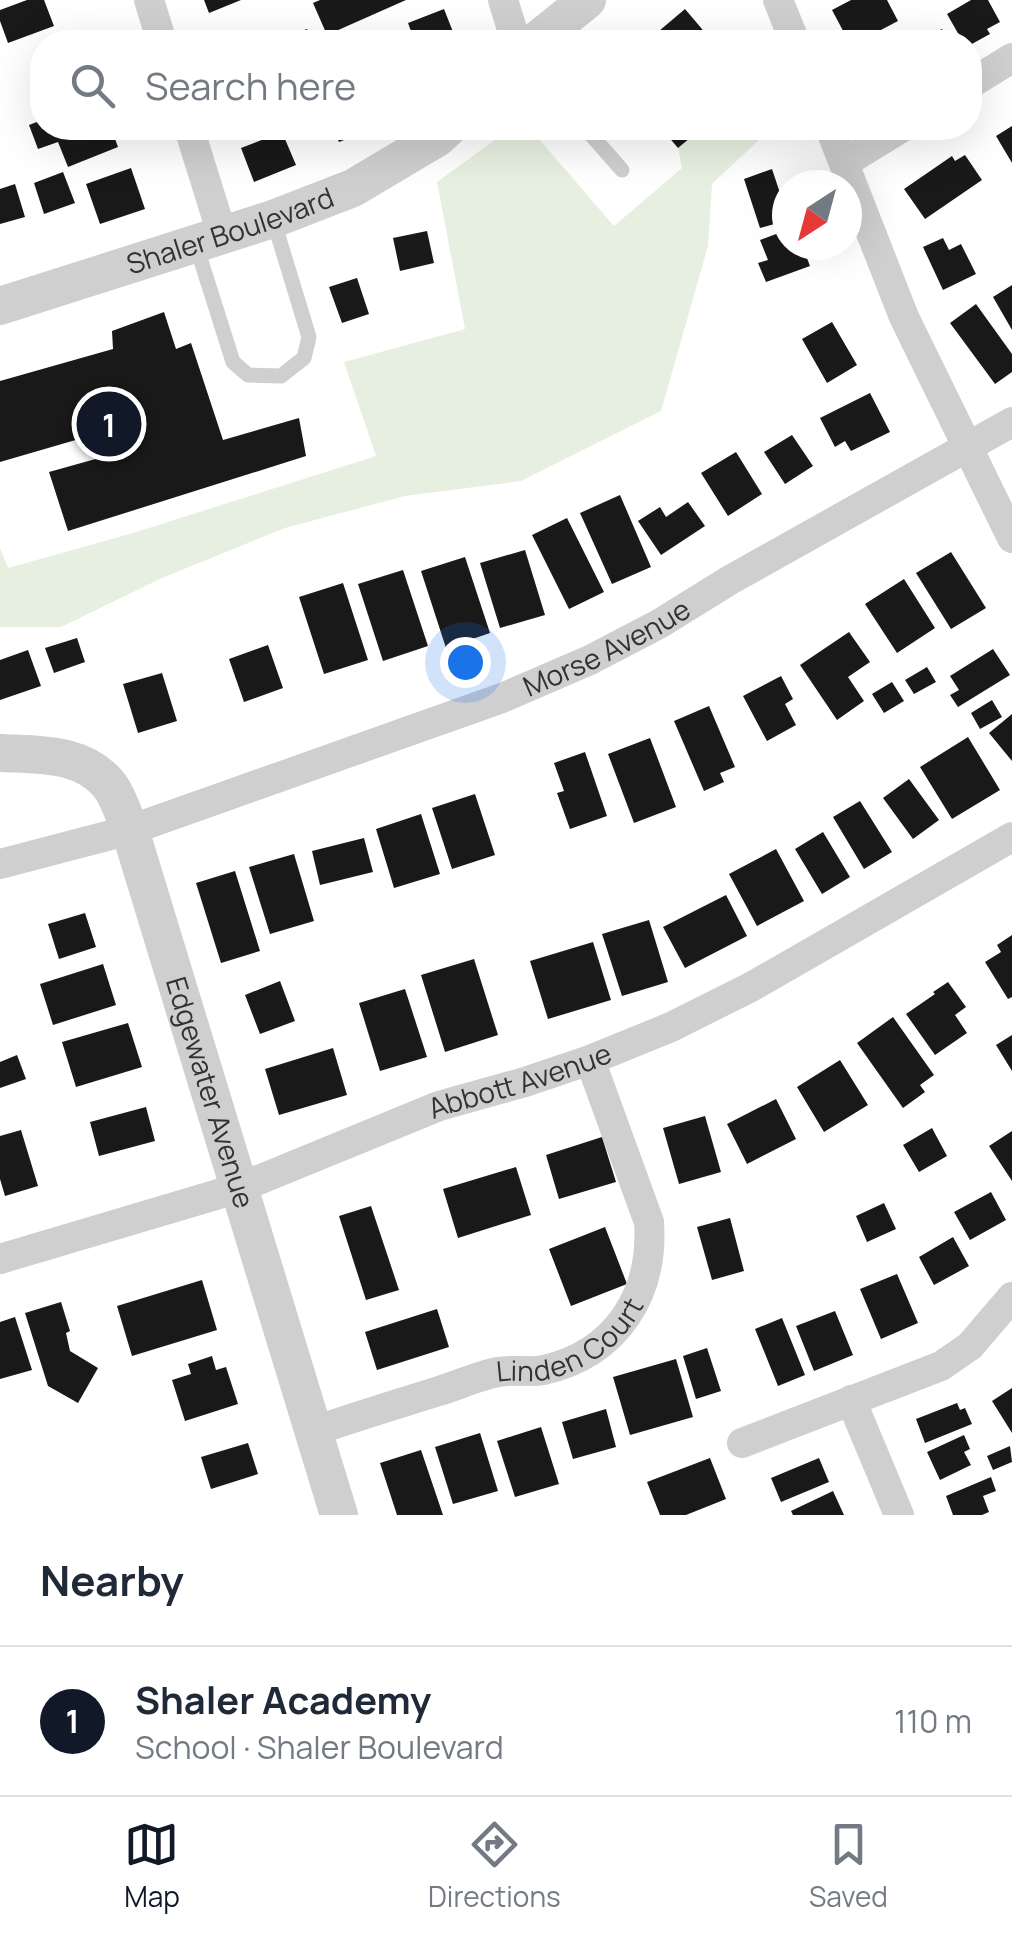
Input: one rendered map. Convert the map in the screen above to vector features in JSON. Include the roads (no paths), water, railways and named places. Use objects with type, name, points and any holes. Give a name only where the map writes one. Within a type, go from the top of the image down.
[{"type":"street","points":[[149,0],[158,30]]},
{"type":"street","points":[[503,0],[512,30]]},
{"type":"street","points":[[550,30],[587,0]]},
{"type":"street","points":[[778,0],[790,30]]},
{"type":"street","points":[[982,77],[1012,58]]},
{"type":"street","points":[[191,140],[209,239]]},
{"type":"street","name":"Shaler Boulevard","points":[[0,306],[273,219],[352,188],[435,140]]},
{"type":"street","points":[[835,140],[904,317],[1012,538]]},
{"type":"street","points":[[844,163],[881,140]]},
{"type":"street","name":"Morse Avenue","points":[[0,864],[130,830],[502,698],[590,660],[1012,422]]},
{"type":"street","name":"Edgewater Avenue","points":[[0,752],[61,756],[82,764],[111,787],[130,830],[339,1515]]},
{"type":"street","name":"Abbott Avenue","points":[[0,1260],[239,1188],[439,1106],[590,1060],[672,1026],[752,987],[1012,837]]},
{"type":"street","name":"Linden Court","points":[[314,1431],[500,1372],[538,1372],[564,1364],[593,1350],[616,1330],[634,1304],[646,1276],[651,1247],[649,1222],[590,1060]]},
{"type":"street","points":[[742,1442],[951,1360],[979,1336],[1012,1297]]},
{"type":"street","points":[[851,1400],[900,1515]]},
{"type":"lane","points":[[595,140],[622,170]]},
{"type":"lane","points":[[209,239],[232,362],[248,375],[282,376],[304,358],[309,337],[273,219]]},
{"type":"place","name":"Shaler Academy","points":[[109,424]]}]
